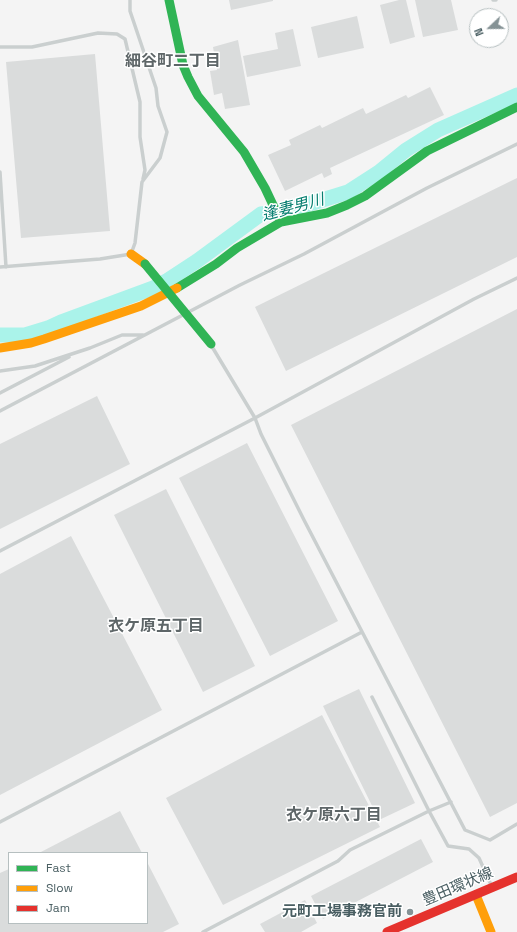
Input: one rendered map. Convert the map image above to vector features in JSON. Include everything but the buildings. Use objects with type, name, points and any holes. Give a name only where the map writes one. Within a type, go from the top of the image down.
[{"type":"street","points":[[169,0],[183,65],[188,77],[198,96],[244,152],[265,188],[279,219]]},
{"type":"street","points":[[0,348],[31,343],[150,302],[186,284],[279,219],[327,213],[347,205],[365,196],[428,151],[517,106]]},
{"type":"street","points":[[131,254],[145,264],[210,344]]},
{"type":"street","name":"豊田環状線","points":[[387,932],[517,877]]},
{"type":"street","points":[[476,895],[491,932]]},
{"type":"lane","points":[[130,0],[130,11],[156,88],[158,106],[167,132],[160,158],[142,182]]},
{"type":"lane","points":[[0,47],[32,47],[98,33],[117,34],[125,39],[140,102],[140,137],[145,170],[142,182],[135,243],[131,254],[100,259],[0,267]]},
{"type":"lane","points":[[0,411],[240,285],[304,254],[427,188],[517,144]]},
{"type":"lane","points":[[0,172],[6,267]]},
{"type":"lane","points":[[0,551],[255,418],[467,303],[517,278]]},
{"type":"lane","points":[[0,371],[34,366],[79,352],[122,335],[144,335]]},
{"type":"lane","points":[[210,344],[255,418],[261,434],[465,830],[490,840],[517,824]]},
{"type":"lane","points":[[0,393],[79,352]]},
{"type":"lane","points":[[0,822],[362,632]]},
{"type":"lane","points":[[372,698],[448,846],[469,849],[479,858],[493,888]]},
{"type":"lane","points":[[203,932],[338,862],[350,850],[429,811],[451,802]]},
{"type":"waterway","name":"逢妻男川","points":[[0,335],[25,335],[48,328],[153,288],[197,261],[261,214],[290,210],[348,192],[379,172],[406,150],[438,130],[517,95]]},
{"type":"traffic: fast","points":[[169,0],[183,65],[188,77],[198,96],[244,152],[265,188],[281,222]]},
{"type":"traffic: fast","points":[[177,288],[216,264],[237,248],[281,222],[327,213],[347,205],[365,196],[427,151],[517,107]]},
{"type":"traffic: fast","points":[[145,264],[211,344]]},
{"type":"traffic: slow","points":[[131,254],[145,264]]},
{"type":"traffic: slow","points":[[0,348],[31,343],[44,339],[141,306],[177,288]]},
{"type":"traffic: slow","points":[[476,895],[491,932]]},
{"type":"traffic: jam","points":[[387,932],[517,877]]},
{"type":"place","name":"元町工場事務官前","points":[[410,912]]},
{"type":"district","name":"細谷町二丁目","points":[[173,62]]},
{"type":"district","name":"衣ケ原五丁目","points":[[156,627]]},
{"type":"district","name":"衣ケ原六丁目","points":[[334,816]]}]
